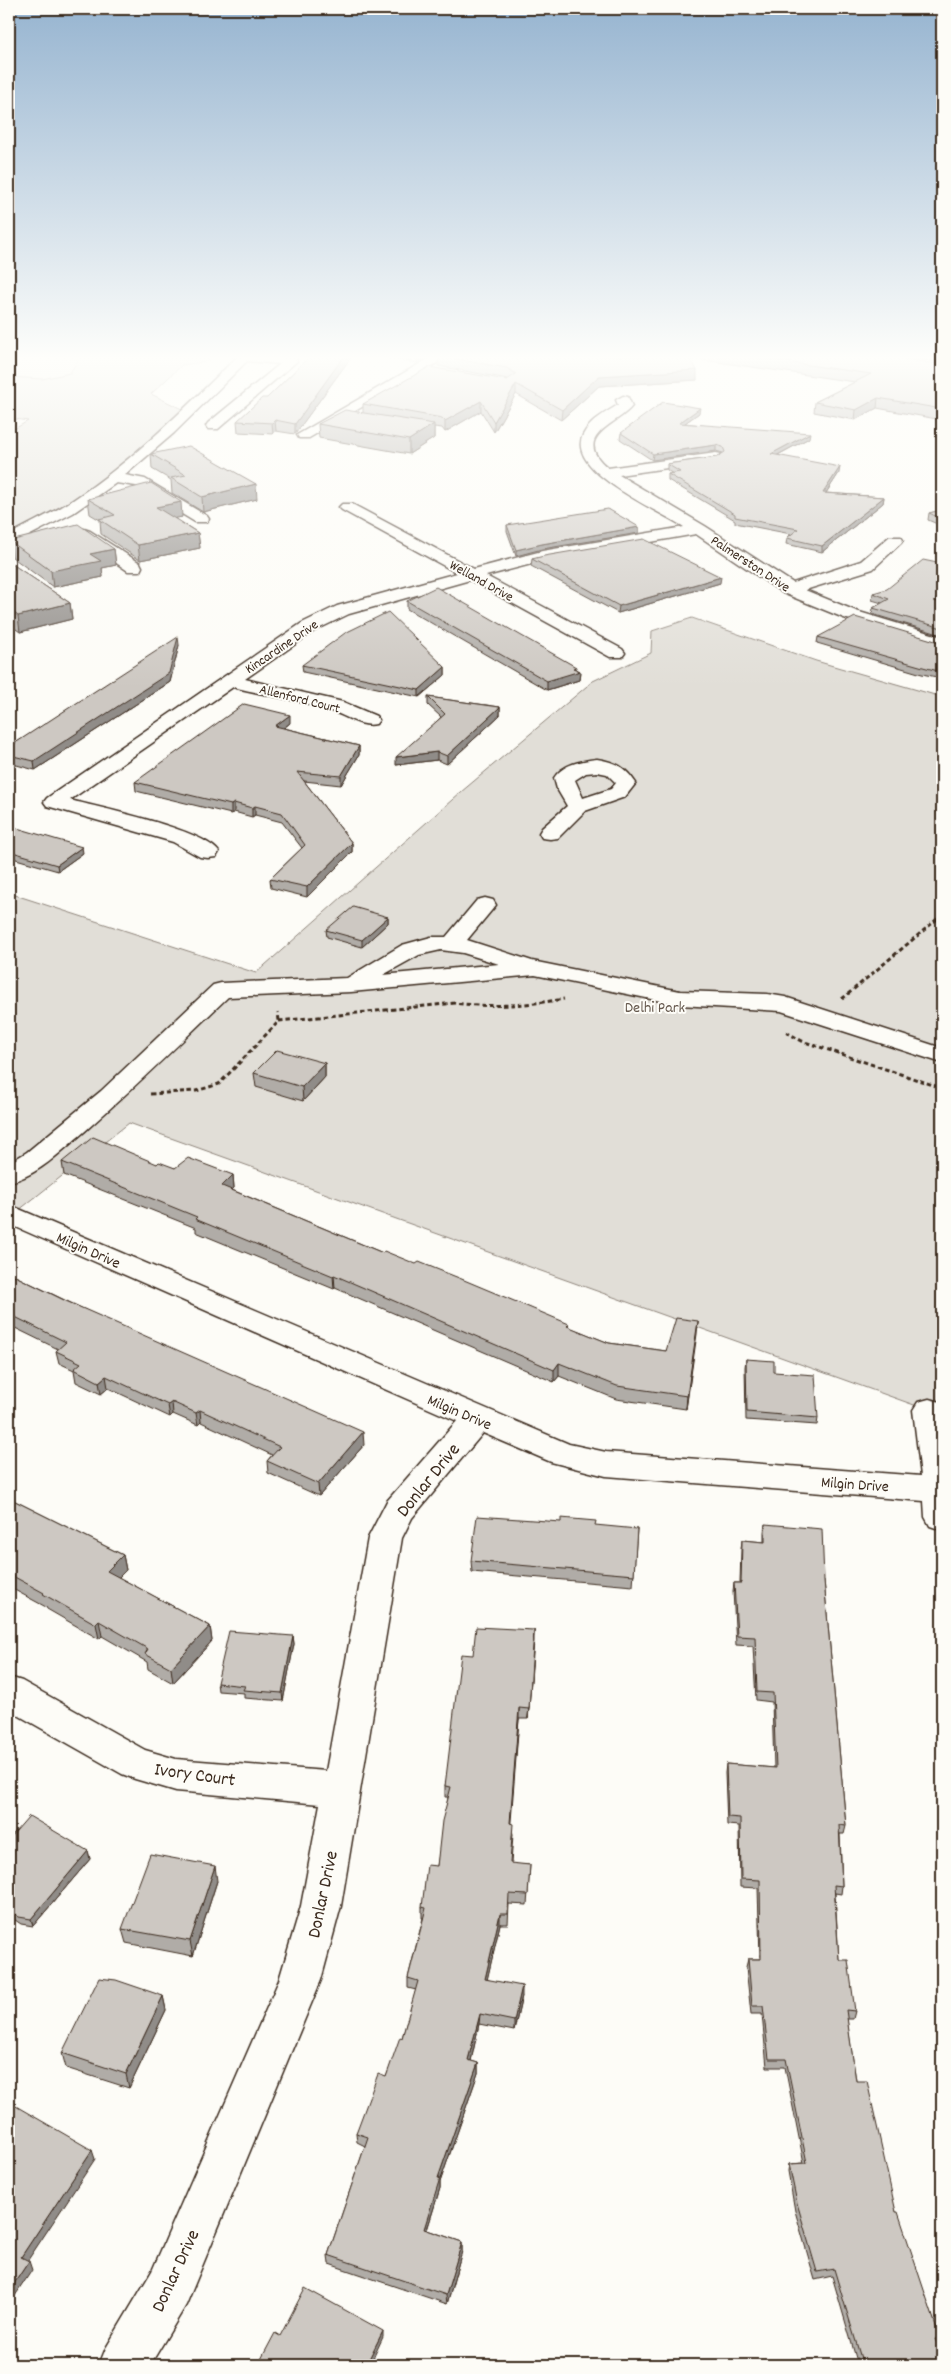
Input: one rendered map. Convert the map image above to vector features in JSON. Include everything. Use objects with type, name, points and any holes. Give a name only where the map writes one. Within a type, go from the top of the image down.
[{"type":"street","points":[[9,541],[85,499],[125,467]]},
{"type":"street","name":"Palmerston Drive","points":[[599,467],[605,473],[699,529],[759,571],[789,589],[857,617],[942,642]]},
{"type":"street","points":[[605,473],[648,467]]},
{"type":"street","points":[[112,478],[140,482],[201,519]]},
{"type":"street","name":"Welland Drive","points":[[347,507],[616,654]]},
{"type":"street","points":[[59,515],[134,567]]},
{"type":"street","name":"Kincardine Drive","points":[[208,852],[181,837],[54,802],[324,618],[365,603],[472,574],[581,548],[699,529]]},
{"type":"street","points":[[789,589],[856,570],[867,565],[895,540]]},
{"type":"street","name":"Allenford Court","points":[[229,681],[336,706],[369,720]]},
{"type":"street","points":[[550,833],[578,807]]},
{"type":"street","points":[[451,945],[484,905]]},
{"type":"street","points":[[351,985],[394,957],[432,944],[463,946],[535,968],[680,998],[767,1001],[785,1004],[942,1056]]},
{"type":"street","points":[[9,1174],[37,1158],[110,1096],[221,990],[351,985],[535,968]]},
{"type":"street","name":"Milgin Drive","points":[[12,1215],[477,1419],[562,1454],[606,1464],[941,1503]]},
{"type":"street","points":[[929,1410],[941,1503]]},
{"type":"street","name":"Donlar Drive","points":[[123,2365],[169,2288],[300,1980],[321,1906],[384,1538],[399,1510],[477,1419]]},
{"type":"street","name":"Ivory Court","points":[[9,1692],[135,1763],[176,1774],[341,1789]]},
{"type":"path","points":[[802,1041],[822,1016],[942,915]]},
{"type":"path","points":[[276,987],[279,1021]]},
{"type":"path","points":[[110,1096],[196,1091],[219,1084],[279,1021],[455,1003],[484,1007],[528,1005],[566,998]]},
{"type":"path","points":[[779,1028],[802,1041],[942,1088]]},
{"type":"green space","points":[[9,467],[119,467],[59,515],[9,541]]},
{"type":"green space","name":"Delhi Park","points":[[692,618],[816,661],[942,697],[942,1415],[129,1123],[9,1218],[9,893],[256,973],[461,792],[593,681],[651,653],[652,631]]},
{"type":"building","points":[[172,467],[226,467],[256,484],[202,497],[171,478],[186,475]]},
{"type":"building","points":[[672,467],[839,467],[823,493],[884,497],[822,546],[787,538],[798,529],[735,517],[735,514],[668,474],[680,472]]},
{"type":"building","points":[[151,483],[181,502],[156,507],[198,533],[138,545],[99,519],[115,515],[88,499]]},
{"type":"building","points":[[608,509],[639,527],[516,550],[507,525]]},
{"type":"building","points":[[942,510],[942,519],[929,513]]},
{"type":"building","points":[[78,524],[114,549],[90,554],[101,561],[51,571],[10,541]]},
{"type":"building","points":[[644,539],[721,577],[619,606],[532,559],[544,556]]},
{"type":"building","points":[[923,560],[942,564],[942,593],[934,601],[942,603],[942,628],[873,608],[889,599],[873,593],[887,589]]},
{"type":"building","points":[[9,562],[70,603],[18,616],[9,609]]},
{"type":"building","points":[[436,587],[580,671],[547,681],[407,601]]},
{"type":"building","points":[[388,612],[445,667],[419,690],[302,665],[345,633]]},
{"type":"building","points":[[855,617],[942,643],[942,672],[818,637]]},
{"type":"building","points":[[178,637],[169,673],[34,761],[9,755],[9,747]]},
{"type":"building","points":[[428,697],[500,707],[447,756],[437,752],[396,757],[445,714]]},
{"type":"building","points":[[244,704],[290,715],[275,726],[359,746],[341,776],[297,772],[352,843],[307,887],[270,879],[305,845],[282,813],[255,806],[252,808],[234,803],[231,805],[135,782]]},
{"type":"building","points":[[10,826],[82,847],[57,865],[9,851]]},
{"type":"building","points":[[353,907],[388,917],[362,940],[326,930]]},
{"type":"building","points":[[277,1050],[325,1063],[302,1087],[254,1073]]},
{"type":"building","points":[[93,1137],[157,1164],[159,1162],[175,1168],[188,1158],[233,1175],[222,1186],[383,1253],[384,1251],[416,1264],[419,1262],[464,1280],[609,1343],[666,1351],[676,1318],[698,1321],[687,1396],[617,1386],[559,1363],[554,1370],[334,1275],[195,1219],[197,1217],[62,1162]]},
{"type":"building","points":[[9,1273],[66,1301],[363,1432],[318,1484],[267,1461],[280,1447],[200,1410],[196,1413],[172,1402],[168,1405],[106,1376],[99,1382],[74,1369],[81,1363],[56,1351],[66,1342],[9,1314]]},
{"type":"building","points":[[746,1359],[774,1361],[774,1372],[815,1375],[818,1418],[747,1412]]},
{"type":"building","points":[[9,1498],[123,1555],[107,1571],[210,1626],[171,1668],[145,1654],[148,1649],[99,1621],[96,1624],[9,1574]]},
{"type":"building","points":[[477,1516],[561,1522],[561,1518],[596,1521],[595,1525],[637,1529],[634,1575],[471,1561]]},
{"type":"building","points":[[765,1524],[822,1529],[824,1580],[846,1826],[839,1825],[842,1886],[834,1885],[839,1960],[848,1960],[855,2011],[846,2010],[856,2081],[867,2081],[896,2212],[898,2212],[940,2338],[935,2339],[942,2353],[942,2365],[863,2365],[834,2269],[817,2272],[797,2203],[789,2164],[807,2163],[786,2059],[769,2059],[763,2006],[752,2006],[748,1959],[761,1959],[760,1880],[741,1879],[740,1818],[728,1817],[726,1764],[776,1768],[773,1693],[757,1692],[755,1637],[737,1636],[734,1583],[741,1583],[742,1540],[765,1542]]},
{"type":"building","points":[[476,1627],[534,1630],[529,1709],[519,1708],[510,1823],[513,1824],[510,1863],[530,1865],[528,1895],[509,1894],[508,1914],[500,1914],[485,1979],[522,1986],[514,2021],[480,2014],[468,2060],[478,2063],[438,2178],[440,2178],[424,2229],[462,2242],[446,2295],[328,2255],[368,2137],[356,2133],[378,2074],[386,2077],[400,2037],[402,2038],[418,1981],[408,1978],[426,1908],[422,1907],[427,1865],[437,1866],[442,1821],[451,1787],[445,1786],[461,1654],[473,1655]]},
{"type":"building","points":[[229,1631],[293,1636],[282,1693],[243,1690],[245,1686],[217,1683]]},
{"type":"building","points":[[29,1816],[88,1851],[31,1919],[19,1917],[9,1910],[9,1839]]},
{"type":"building","points":[[150,1854],[215,1866],[190,1941],[122,1929]]},
{"type":"building","points":[[99,1978],[116,1980],[163,1996],[126,2074],[62,2053]]},
{"type":"building","points":[[14,2105],[92,2150],[21,2257],[29,2261],[9,2291],[9,2112]]},
{"type":"building","points":[[305,2288],[383,2331],[366,2365],[258,2365],[275,2333],[280,2336]]}]
